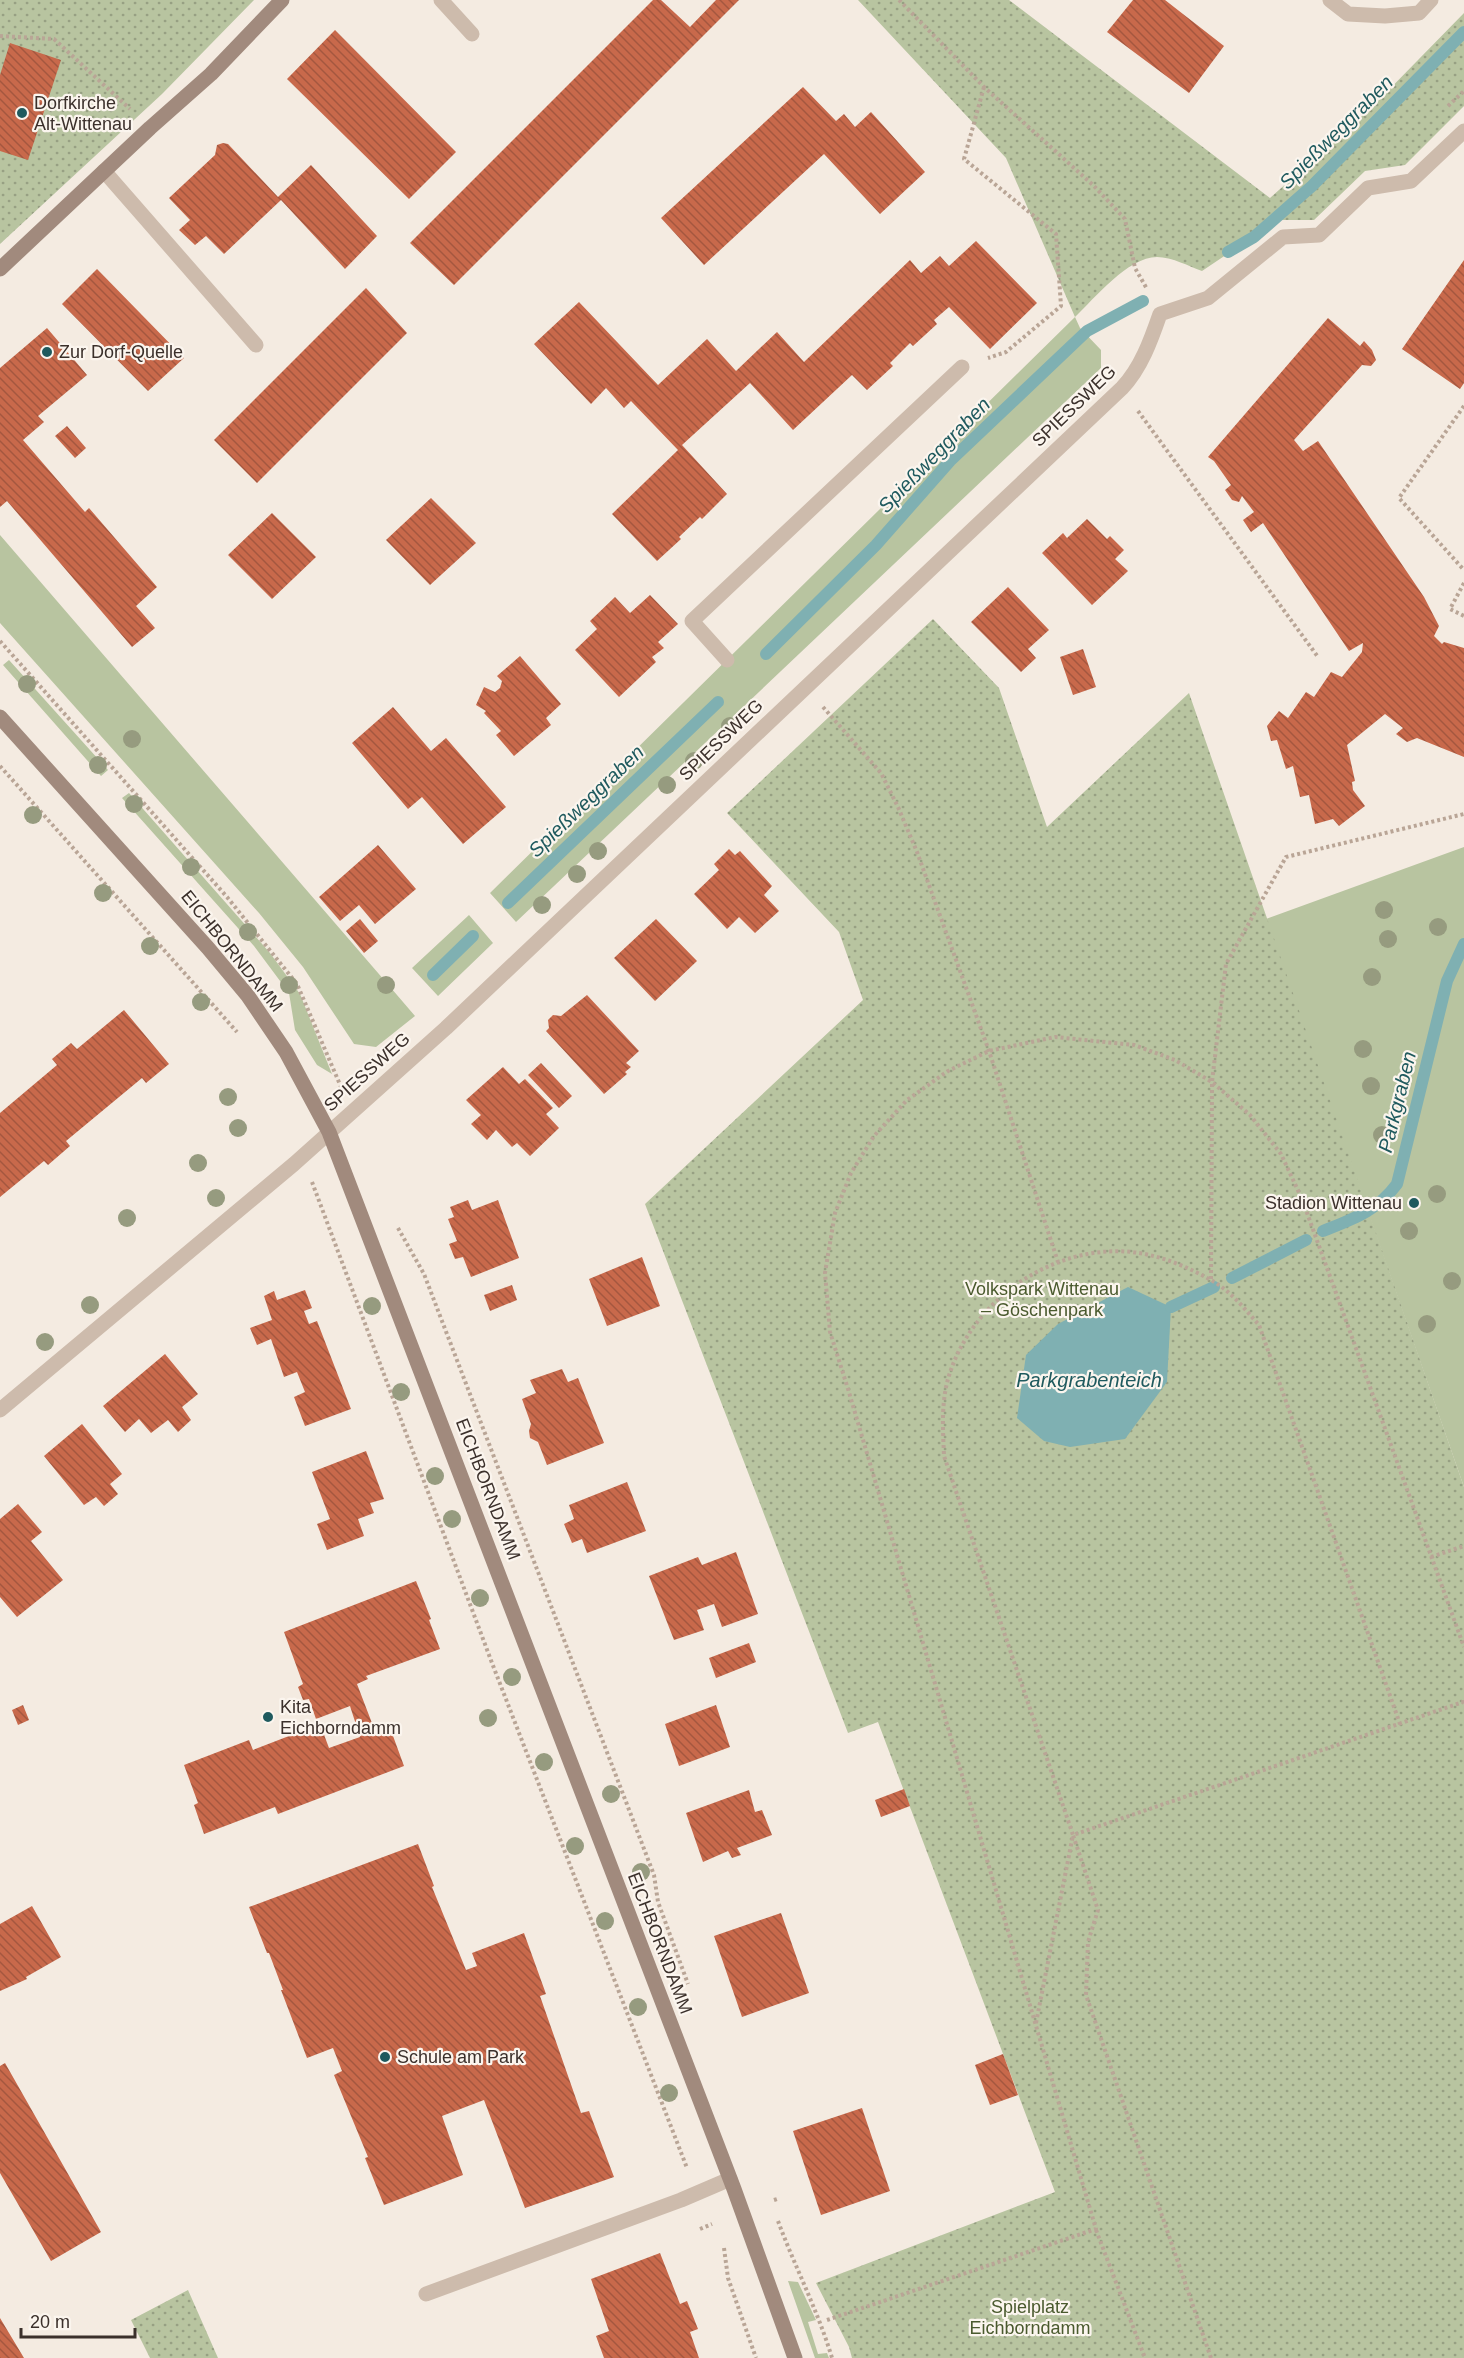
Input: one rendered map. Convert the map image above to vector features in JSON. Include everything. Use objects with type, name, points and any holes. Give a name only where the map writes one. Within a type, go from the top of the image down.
[{"type":"main road","points":[[0,268],[211,74],[282,0]]},
{"type":"main road","name":"EICHBORNDAMM","points":[[0,717],[208,948],[248,996],[286,1052],[329,1132],[730,2179],[795,2358]]},
{"type":"street","points":[[441,0],[472,34]]},
{"type":"street","points":[[1330,0],[1348,14],[1385,16],[1419,13],[1431,0]]},
{"type":"street","points":[[1160,314],[1208,297],[1283,237],[1318,236],[1368,188],[1411,181],[1464,131]]},
{"type":"street","points":[[104,171],[256,345]]},
{"type":"street","name":"SPIESSWEG","points":[[0,1410],[243,1208],[526,954],[805,686],[1131,379],[1151,342],[1160,314]]},
{"type":"street","points":[[727,660],[692,621],[962,367]]},
{"type":"street","points":[[426,2295],[730,2179]]},
{"type":"path","points":[[900,0],[984,87],[1093,185],[1125,219],[1135,268],[1160,314]]},
{"type":"path","points":[[0,36],[54,39],[150,128]]},
{"type":"path","points":[[962,367],[1006,352],[1061,306],[1056,234],[964,159],[984,87]]},
{"type":"path","points":[[1122,388],[1318,657]]},
{"type":"path","points":[[1464,406],[1399,498],[1464,570]]},
{"type":"path","points":[[1464,584],[1450,609],[1464,616]]},
{"type":"path","points":[[0,641],[227,897],[297,984],[338,1078]]},
{"type":"path","points":[[805,686],[881,773],[898,807],[917,852],[989,1051],[1058,1262]]},
{"type":"path","points":[[0,766],[174,959],[239,1035]]},
{"type":"path","points":[[1211,1280],[1212,1082],[1226,964],[1286,857],[1464,814]]},
{"type":"path","points":[[1145,2358],[1096,2229],[830,1332],[825,1273],[835,1213],[851,1173],[874,1136],[907,1100],[948,1071],[989,1051],[1055,1038],[1134,1045],[1175,1060],[1212,1082],[1250,1115],[1281,1154],[1302,1199],[1464,1647]]},
{"type":"path","points":[[315,1191],[587,1912],[686,2168],[701,2191]]},
{"type":"path","points":[[392,1219],[424,1274],[654,1875],[658,1902],[691,1992]]},
{"type":"path","points":[[1211,2358],[1086,1995],[1088,1942],[1098,1910],[944,1456],[942,1418],[948,1379],[965,1339],[993,1304],[1027,1277],[1058,1262],[1088,1254],[1131,1252],[1174,1262],[1211,1280],[1237,1300],[1259,1325],[1400,1724]]},
{"type":"path","points":[[1431,1557],[1464,1546]]},
{"type":"path","points":[[1073,1835],[1463,1702],[1464,1705]]},
{"type":"path","points":[[1035,2025],[1073,1835]]},
{"type":"path","points":[[775,2215],[821,2322],[832,2358]]},
{"type":"path","points":[[700,2229],[712,2224]]},
{"type":"path","points":[[827,2320],[1096,2229]]},
{"type":"path","points":[[721,2237],[728,2278],[756,2358]]},
{"type":"green space","points":[[0,0],[254,0],[162,94],[0,244]]},
{"type":"green space","points":[[858,0],[1009,0],[1270,198],[1373,106],[1464,13],[1464,106],[1405,165],[1365,171],[1314,220],[1278,220],[1202,271],[1168,258],[1146,259],[1124,271],[1075,317],[1006,158]]},
{"type":"green space","points":[[1075,317],[1080,328],[1101,350],[1101,368],[516,922],[490,893]]},
{"type":"green space","points":[[0,535],[415,1016],[376,1047],[354,1044],[303,967],[259,913],[0,623]]},
{"type":"green space","name":"Volkspark Wittenau – Göschenpark","points":[[933,619],[999,688],[1047,827],[1189,693],[1464,1487],[1464,2358],[852,2358],[849,2347],[816,2283],[1055,2192],[878,1722],[848,1733],[645,1204],[863,1000],[839,932],[727,813]]},
{"type":"green space","points":[[9,660],[108,770],[101,776],[3,665]]},
{"type":"green space","points":[[129,793],[270,953],[300,994],[332,1074],[317,1065],[295,1030],[289,993],[254,946],[122,798]]},
{"type":"green space","name":"Stadion Wittenau","points":[[1464,847],[1464,1487],[1266,919]]},
{"type":"green space","points":[[469,915],[493,943],[438,996],[412,968]]},
{"type":"green space","points":[[788,2281],[798,2282],[816,2320],[808,2322],[818,2354],[827,2353],[829,2358],[815,2358]]},
{"type":"green space","points":[[188,2290],[218,2358],[150,2358],[131,2320]]},
{"type":"water","name":"Parkgrabenteich","points":[[1128,1287],[1171,1307],[1167,1382],[1125,1439],[1070,1447],[1044,1441],[1017,1418],[1026,1355],[1058,1324]]},
{"type":"building","points":[[653,0],[661,0],[690,27],[716,0],[739,0],[454,285],[410,243]]},
{"type":"building","points":[[1133,0],[1165,0],[1224,46],[1189,93],[1107,32]]},
{"type":"building","points":[[335,30],[456,152],[409,199],[287,79]]},
{"type":"building","name":"Dorfkirche Alt-Wittenau","points":[[10,43],[61,60],[28,160],[0,151],[0,75]]},
{"type":"building","points":[[803,87],[836,121],[844,114],[855,127],[871,112],[925,172],[880,214],[824,154],[704,265],[661,218]]},
{"type":"building","points":[[228,144],[278,197],[311,165],[377,236],[345,269],[281,200],[224,254],[206,236],[195,245],[179,230],[190,220],[169,198],[215,155],[217,145]]},
{"type":"building","points":[[976,241],[1037,303],[990,349],[949,307],[934,320],[937,324],[913,346],[910,343],[890,363],[893,366],[867,390],[852,375],[793,430],[750,383],[682,445],[727,494],[702,519],[700,517],[679,537],[681,539],[657,561],[612,514],[678,450],[631,401],[624,408],[606,388],[591,404],[534,344],[579,302],[658,385],[707,339],[736,371],[777,332],[804,362],[910,260],[921,273],[940,256],[949,266]]},
{"type":"building","points":[[1464,260],[1464,383],[1460,389],[1402,349]]},
{"type":"building","points":[[97,269],[184,358],[148,391],[62,304]]},
{"type":"building","points":[[366,288],[407,333],[257,483],[214,440]]},
{"type":"building","points":[[1328,318],[1360,346],[1364,341],[1372,350],[1376,360],[1371,366],[1362,365],[1294,440],[1303,451],[1318,441],[1424,597],[1439,626],[1434,636],[1442,644],[1444,642],[1464,648],[1464,757],[1417,738],[1407,742],[1396,734],[1403,728],[1385,714],[1347,745],[1355,781],[1352,782],[1353,790],[1365,806],[1339,826],[1333,819],[1315,824],[1309,795],[1300,797],[1293,766],[1286,769],[1277,740],[1271,741],[1267,726],[1279,711],[1288,718],[1306,692],[1314,697],[1331,672],[1342,677],[1362,652],[1363,643],[1349,651],[1263,523],[1251,532],[1243,520],[1254,512],[1242,496],[1239,502],[1232,500],[1225,490],[1231,485],[1214,461],[1208,457]]},
{"type":"building","points":[[47,328],[87,375],[38,416],[44,422],[23,440],[85,512],[89,508],[157,587],[136,606],[155,628],[132,647],[7,501],[0,507],[0,368]]},
{"type":"building","points":[[67,426],[86,448],[75,458],[55,436]]},
{"type":"building","points":[[431,498],[476,543],[430,585],[386,540]]},
{"type":"building","points":[[272,513],[316,557],[272,599],[228,555]]},
{"type":"building","points":[[1087,519],[1107,539],[1110,536],[1124,550],[1115,559],[1128,571],[1092,605],[1042,553],[1063,533],[1067,538]]},
{"type":"building","points":[[1008,587],[1049,630],[1028,649],[1036,658],[1021,672],[971,622]]},
{"type":"building","points":[[650,595],[678,624],[658,642],[664,648],[652,657],[656,662],[619,697],[575,650],[597,629],[590,621],[615,597],[630,613]]},
{"type":"building","points":[[1083,649],[1096,687],[1073,695],[1060,657]]},
{"type":"building","points":[[520,656],[561,704],[546,718],[551,725],[514,756],[496,735],[501,731],[484,713],[486,711],[476,705],[484,687],[495,692],[500,688],[502,681],[497,676]]},
{"type":"building","points":[[393,707],[431,751],[446,738],[506,807],[463,844],[422,797],[408,809],[352,743]]},
{"type":"building","points":[[378,845],[416,889],[375,924],[359,905],[340,921],[319,897]]},
{"type":"building","points":[[729,849],[735,855],[740,851],[772,886],[764,895],[779,911],[755,933],[739,917],[727,929],[694,894],[719,870],[714,864]]},
{"type":"building","points":[[360,919],[378,941],[364,953],[346,931]]},
{"type":"building","points":[[656,919],[697,961],[655,1001],[614,958]]},
{"type":"building","points":[[587,995],[639,1051],[626,1063],[631,1067],[625,1072],[627,1074],[604,1094],[546,1031],[549,1028],[548,1020],[553,1015],[561,1016]]},
{"type":"building","points":[[124,1010],[169,1064],[146,1083],[142,1078],[66,1141],[70,1146],[48,1165],[44,1161],[0,1197],[0,1113],[57,1065],[52,1059],[71,1043],[77,1049]]},
{"type":"building","points":[[541,1063],[572,1096],[559,1108],[528,1075]]},
{"type":"building","points":[[503,1067],[519,1084],[525,1079],[553,1108],[546,1114],[559,1128],[530,1156],[517,1143],[512,1147],[496,1130],[487,1140],[471,1124],[481,1115],[466,1100]]},
{"type":"building","points":[[468,1200],[472,1210],[498,1200],[519,1258],[471,1277],[463,1257],[455,1259],[449,1244],[457,1241],[448,1219],[454,1217],[450,1207]]},
{"type":"building","points":[[642,1257],[660,1306],[607,1326],[589,1279]]},
{"type":"building","points":[[512,1285],[517,1300],[490,1311],[484,1295]]},
{"type":"building","points":[[305,1290],[312,1308],[304,1311],[309,1324],[317,1321],[351,1409],[305,1426],[294,1397],[305,1392],[297,1372],[284,1377],[271,1339],[257,1345],[250,1328],[272,1320],[264,1296],[274,1291],[277,1300]]},
{"type":"building","points":[[165,1354],[198,1394],[182,1407],[191,1420],[178,1432],[168,1420],[151,1433],[139,1419],[125,1432],[103,1406]]},
{"type":"building","points":[[562,1369],[568,1382],[578,1378],[604,1443],[547,1465],[538,1442],[530,1438],[531,1424],[522,1399],[536,1393],[530,1380]]},
{"type":"building","points":[[82,1424],[122,1474],[110,1484],[118,1494],[104,1506],[96,1497],[84,1505],[44,1456]]},
{"type":"building","points":[[366,1451],[384,1499],[370,1503],[374,1513],[358,1519],[364,1536],[327,1550],[317,1524],[330,1519],[312,1472]]},
{"type":"building","points":[[627,1482],[646,1531],[587,1553],[582,1539],[572,1543],[564,1524],[574,1519],[569,1505]]},
{"type":"building","points":[[18,1504],[42,1532],[31,1541],[63,1580],[17,1617],[0,1597],[0,1519]]},
{"type":"building","points":[[736,1552],[758,1614],[722,1627],[714,1604],[697,1610],[704,1630],[674,1640],[649,1576],[698,1557],[702,1565]]},
{"type":"building","points":[[416,1581],[440,1649],[366,1676],[368,1679],[357,1684],[375,1731],[389,1725],[404,1766],[278,1814],[275,1807],[204,1834],[194,1805],[198,1803],[184,1765],[249,1740],[253,1750],[320,1724],[329,1748],[360,1737],[350,1706],[316,1719],[309,1699],[303,1700],[298,1687],[303,1684],[284,1632]]},
{"type":"building","points":[[749,1643],[756,1662],[716,1678],[709,1658]]},
{"type":"building","points":[[23,1705],[29,1720],[18,1725],[12,1710]]},
{"type":"building","points":[[716,1705],[730,1747],[679,1766],[665,1724]]},
{"type":"building","points":[[904,1789],[910,1806],[881,1817],[875,1800]]},
{"type":"building","points":[[749,1790],[755,1812],[762,1810],[772,1835],[737,1848],[741,1855],[732,1858],[728,1851],[703,1862],[686,1813]]},
{"type":"building","points":[[418,1844],[434,1886],[432,1887],[466,1970],[477,1966],[472,1953],[524,1933],[546,1994],[540,1996],[581,2113],[589,2111],[614,2177],[525,2208],[484,2100],[442,2116],[463,2175],[384,2205],[365,2158],[368,2157],[334,2075],[342,2071],[333,2048],[307,2058],[269,1953],[267,1953],[249,1907]]},
{"type":"building","points":[[32,1906],[61,1957],[26,1977],[27,1979],[0,1991],[0,1924]]},
{"type":"building","points":[[781,1913],[809,1993],[742,2017],[714,1936]]},
{"type":"building","points":[[1003,2054],[1018,2095],[990,2105],[975,2065]]},
{"type":"building","points":[[5,2063],[101,2232],[51,2261],[0,2173],[0,2066]]},
{"type":"building","points":[[862,2108],[890,2191],[821,2215],[793,2131]]},
{"type":"building","points":[[660,2253],[680,2304],[687,2301],[698,2329],[690,2332],[699,2358],[604,2358],[596,2336],[609,2331],[591,2279]]},
{"type":"building","points":[[0,2318],[24,2358],[0,2358]]},
{"type":"waterway","name":"Spießweggraben","points":[[1228,252],[1254,237],[1312,186],[1464,32]]},
{"type":"waterway","name":"Spießweggraben","points":[[766,654],[876,545],[950,461],[1087,331],[1143,301]]},
{"type":"waterway","name":"Spießweggraben","points":[[508,903],[718,702]]},
{"type":"waterway","name":"Spießweggraben","points":[[433,975],[473,936]]},
{"type":"waterway","name":"Parkgraben","points":[[1323,1231],[1373,1208],[1397,1184],[1447,981],[1464,944]]},
{"type":"waterway","name":"Parkgraben","points":[[1232,1278],[1306,1240]]},
{"type":"waterway","name":"Parkgraben","points":[[1171,1307],[1214,1287]]},
{"type":"place","name":"Dorfkirche Alt-Wittenau","points":[[22,113]]},
{"type":"place","name":"Zur Dorf-Quelle","points":[[47,352]]},
{"type":"place","name":"Stadion Wittenau","points":[[1414,1203]]},
{"type":"place","name":"Kita Eichborndamm","points":[[268,1717]]},
{"type":"place","name":"Schule am Park","points":[[385,2057]]},
{"type":"park label","name":"Spielplatz Eichborndamm","points":[[1030,2317]]}]
